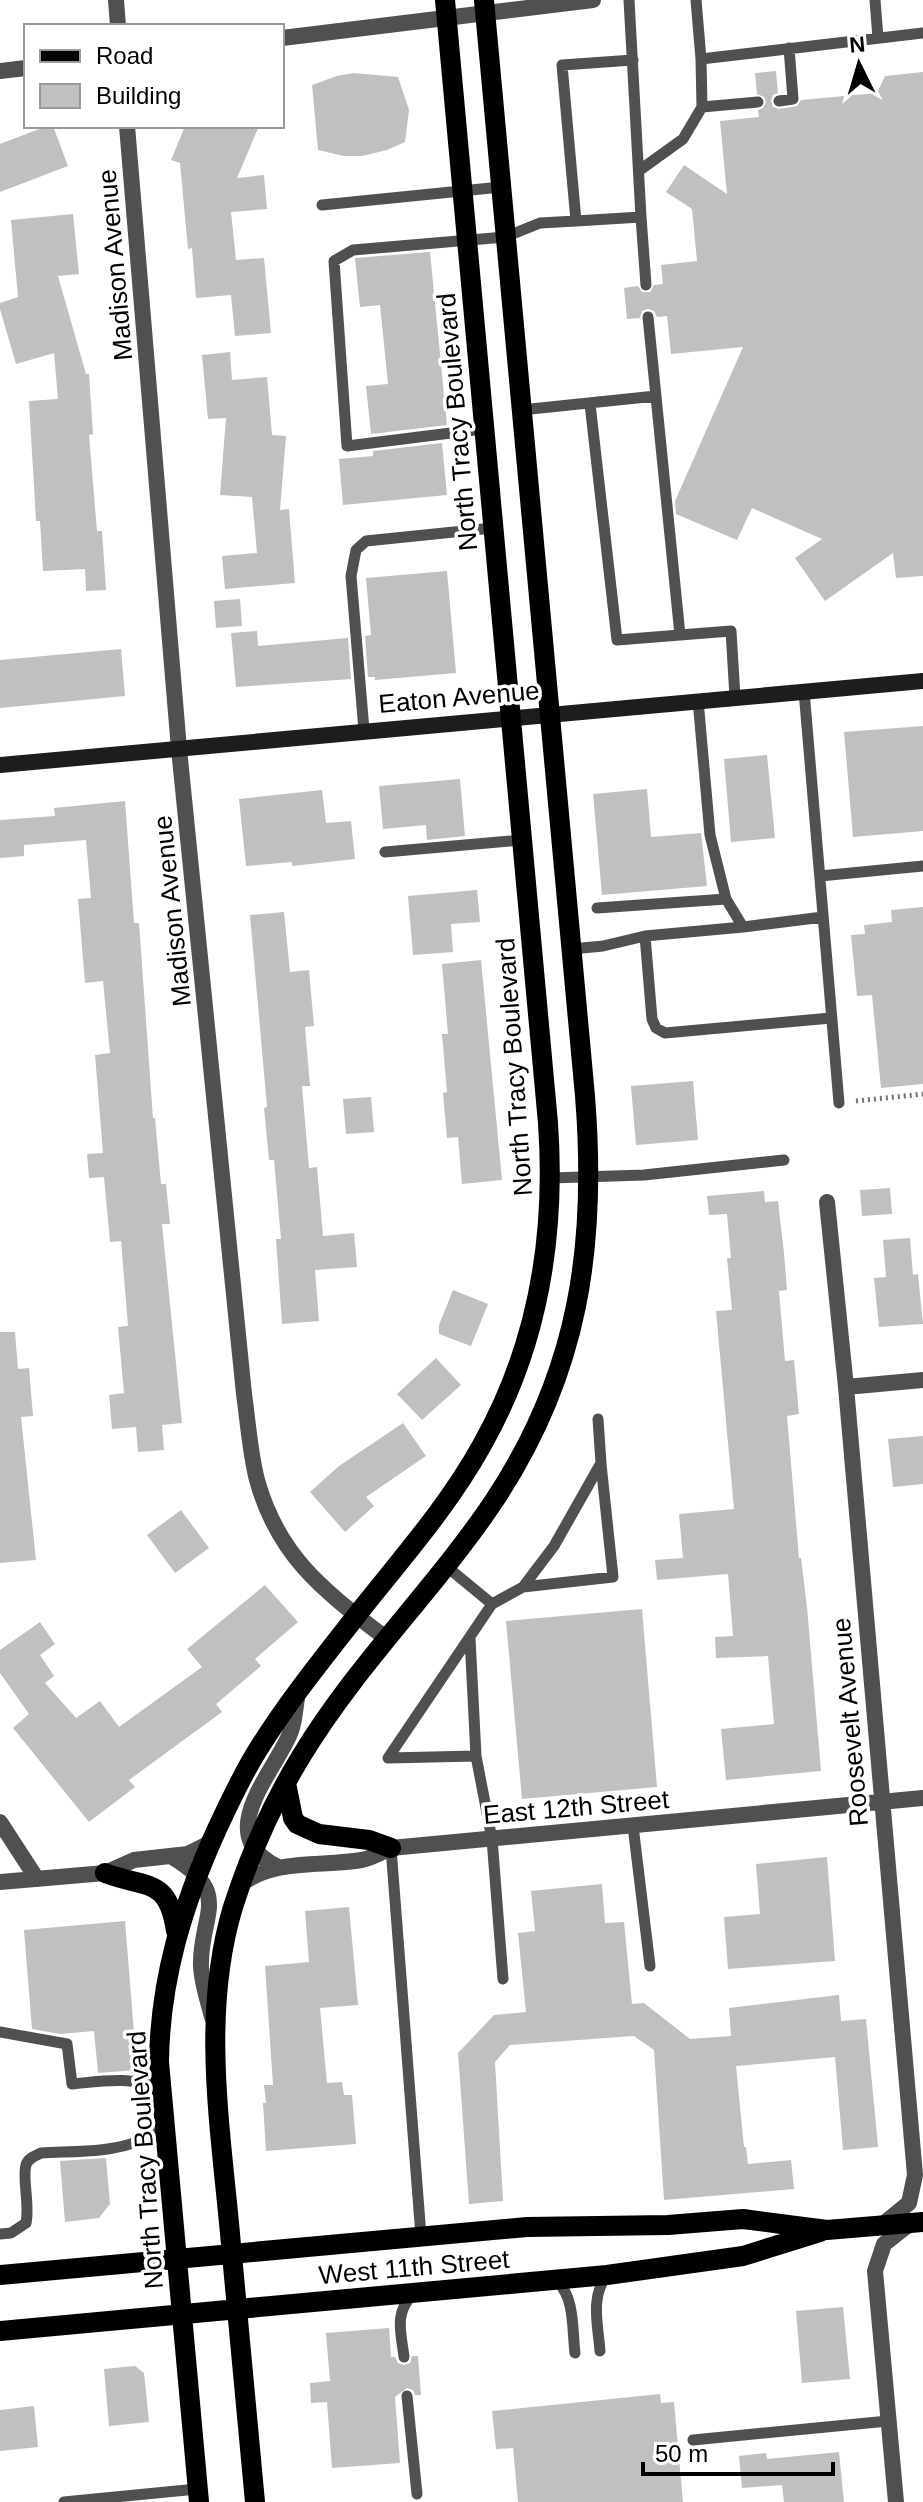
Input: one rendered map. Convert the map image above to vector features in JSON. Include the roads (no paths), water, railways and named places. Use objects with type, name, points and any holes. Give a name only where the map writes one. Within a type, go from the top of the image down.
[{"type":"main road","points":[[255,2502],[216,2077],[215,2030],[223,1952],[240,1885],[286,1783],[323,1724],[446,1566],[511,1474],[555,1382],[572,1329],[584,1268],[590,1177],[572,949],[485,6]]},
{"type":"main road","name":"North Tracy Boulevard","points":[[198,2496],[159,2062],[162,2007],[176,1935],[213,1837],[257,1751],[298,1690],[442,1506],[482,1446],[525,1349],[540,1290],[549,1229],[551,1178],[446,9]]},
{"type":"main road","points":[[286,1783],[297,1824],[319,1834],[369,1840],[391,1848]]},
{"type":"main road","points":[[105,1873],[157,1887],[167,1898],[173,1912],[176,1935]]},
{"type":"main road","name":"West 11th Street","points":[[0,2275],[555,2225],[668,2225],[743,2219],[827,2230]]},
{"type":"main road","name":"West 11th Street","points":[[0,2331],[607,2275],[743,2256],[827,2230],[917,2222]]},
{"type":"street","points":[[116,0],[118,24]]},
{"type":"street","points":[[284,38],[446,9],[593,0]]},
{"type":"street","points":[[0,71],[24,68]]},
{"type":"street","name":"Madison Avenue","points":[[127,128],[179,749],[244,1394],[257,1479],[269,1511],[293,1556],[317,1584],[387,1639]]},
{"type":"street","name":"Eaton Avenue","points":[[0,765],[923,681]]},
{"type":"street","name":"Roosevelt Avenue","points":[[827,1202],[915,2175],[909,2203],[882,2225]]},
{"type":"street","points":[[846,1387],[923,1380]]},
{"type":"street","points":[[278,1867],[255,1848],[248,1834],[247,1820],[263,1783],[289,1739],[298,1690]]},
{"type":"street","name":"East 12th Street","points":[[240,1885],[260,1871],[364,1860],[391,1848],[923,1798]]},
{"type":"street","points":[[0,1822],[37,1879]]},
{"type":"street","points":[[0,1882],[105,1873],[134,1860],[172,1857],[199,1850],[213,1837]]},
{"type":"street","points":[[172,1857],[184,1863],[205,1886],[211,1907],[201,1971],[215,2030]]},
{"type":"street","points":[[896,2502],[875,2271],[884,2244],[917,2222]]},
{"type":"lane","points":[[629,0],[646,285]]},
{"type":"lane","points":[[640,170],[683,139],[702,107],[696,0]]},
{"type":"lane","points":[[875,0],[878,38]]},
{"type":"lane","points":[[701,59],[923,33]]},
{"type":"lane","points":[[779,101],[793,99],[789,48]]},
{"type":"lane","points":[[576,221],[562,65],[633,60]]},
{"type":"lane","points":[[702,107],[758,102]]},
{"type":"lane","points":[[322,205],[501,187]]},
{"type":"lane","points":[[483,429],[347,446],[334,261],[353,250],[505,237],[540,223],[641,217]]},
{"type":"lane","points":[[648,317],[680,635]]},
{"type":"lane","points":[[521,410],[656,396]]},
{"type":"lane","points":[[590,404],[617,640],[731,631],[735,697]]},
{"type":"lane","points":[[364,730],[351,576],[356,550],[366,541],[493,528]]},
{"type":"lane","points":[[804,691],[839,1103]]},
{"type":"lane","points":[[698,700],[710,835],[726,899],[743,927]]},
{"type":"lane","points":[[385,852],[522,840]]},
{"type":"lane","points":[[820,876],[923,866]]},
{"type":"lane","points":[[597,908],[726,899]]},
{"type":"lane","points":[[572,949],[603,946],[645,936],[823,917]]},
{"type":"lane","points":[[645,936],[652,1019],[656,1028],[665,1033],[831,1018]]},
{"type":"lane","points":[[551,1178],[644,1175],[784,1160]]},
{"type":"lane","points":[[476,1756],[388,1758],[492,1604],[523,1587],[613,1577],[598,1419]]},
{"type":"lane","points":[[523,1587],[554,1546],[601,1463]]},
{"type":"lane","points":[[446,1566],[492,1604]]},
{"type":"lane","points":[[470,1638],[476,1756],[492,1839],[503,1979]]},
{"type":"lane","points":[[633,1826],[650,1966]]},
{"type":"lane","points":[[391,1848],[421,2236]]},
{"type":"lane","points":[[0,2032],[67,2044],[72,2084],[126,2079],[161,2089]]},
{"type":"lane","points":[[0,2234],[11,2233],[26,2223],[29,2208],[26,2166],[31,2157],[41,2153],[117,2147],[140,2141],[153,2132],[163,2117]]},
{"type":"lane","points":[[600,2351],[595,2298],[599,2285],[607,2275]]},
{"type":"lane","points":[[556,2280],[565,2289],[570,2301],[575,2353]]},
{"type":"lane","points":[[404,2357],[400,2316],[404,2303],[414,2293]]},
{"type":"lane","points":[[407,2396],[417,2494]]},
{"type":"lane","points":[[693,2440],[888,2421]]},
{"type":"lane","points":[[64,2502],[198,2496]]}]
